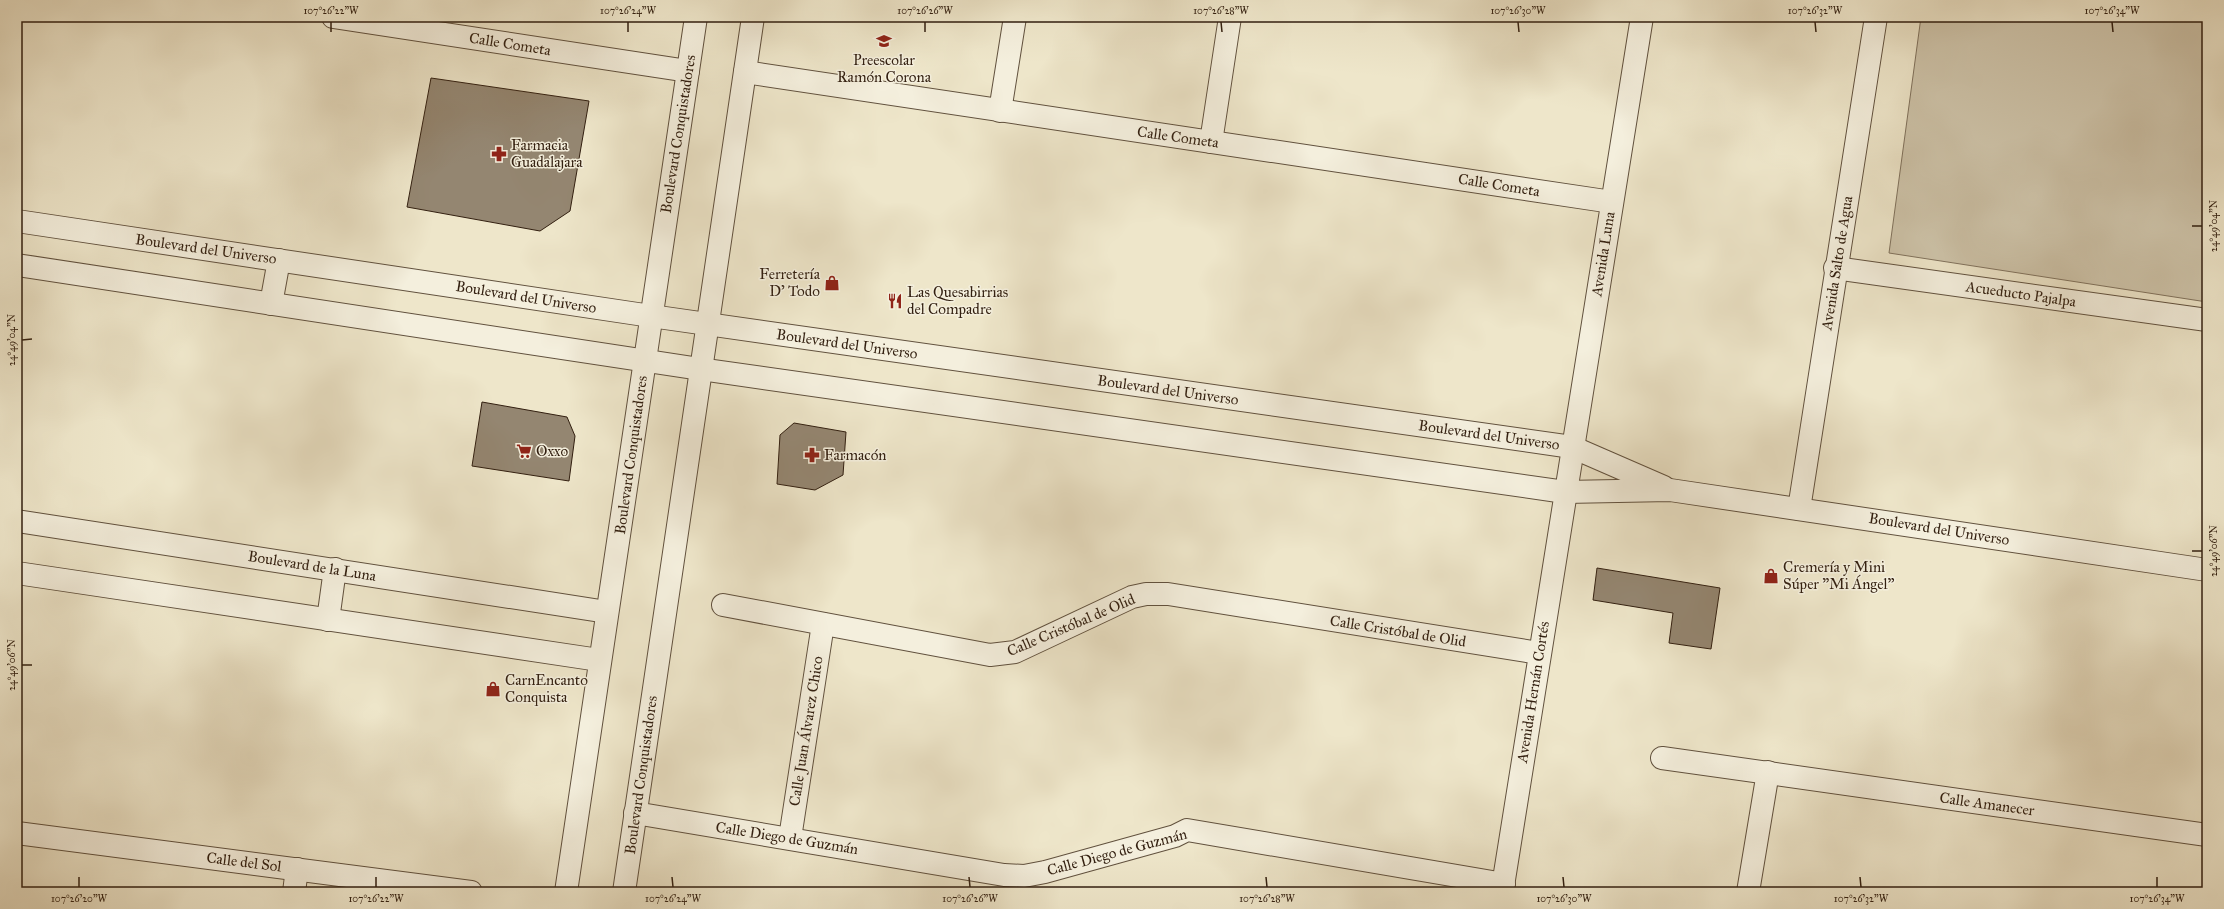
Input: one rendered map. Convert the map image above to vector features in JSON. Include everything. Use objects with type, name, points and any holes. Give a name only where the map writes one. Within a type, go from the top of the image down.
[{"type":"street","name":"Calle Cometa","points":[[333,17],[688,71]]},
{"type":"street","name":"Boulevard Conquistadores","points":[[566,892],[599,660],[696,17]]},
{"type":"street","name":"Boulevard Conquistadores","points":[[624,892],[753,17]]},
{"type":"street","points":[[1000,111],[1015,17]]},
{"type":"street","points":[[1211,142],[1230,17]]},
{"type":"street","name":"Avenida Luna","points":[[1565,492],[1642,17]]},
{"type":"street","name":"Avenida Salto de Agua","points":[[1799,508],[1876,17]]},
{"type":"street","name":"Calle Cometa","points":[[745,72],[1612,202]]},
{"type":"street","name":"Boulevard del Universo","points":[[17,221],[651,316],[1572,447],[1670,490]]},
{"type":"street","points":[[271,304],[279,260]]},
{"type":"street","name":"Boulevard del Universo","points":[[17,266],[644,361],[1565,492],[1670,490],[1799,508],[2207,570]]},
{"type":"street","name":"Acueducto Pajalpa","points":[[1836,268],[2207,320]]},
{"type":"street","name":"Avenida Hernán Cortés","points":[[1503,888],[1565,492]]},
{"type":"street","name":"Boulevard de la Luna","points":[[17,521],[607,612]]},
{"type":"street","points":[[328,620],[335,570]]},
{"type":"street","points":[[17,573],[599,660]]},
{"type":"street","name":"Calle Cristóbal de Olid","points":[[723,605],[990,655],[1015,652],[1132,597],[1146,594],[1168,594],[1539,653]]},
{"type":"street","name":"Calle Juan Álvarez Chico","points":[[790,838],[823,624]]},
{"type":"street","name":"Calle Amanecer","points":[[1662,758],[2207,835]]},
{"type":"street","points":[[1748,892],[1768,772]]},
{"type":"street","name":"Calle Diego de Guzmán","points":[[635,813],[1004,875],[1024,876],[1175,836],[1187,830],[1503,888]]},
{"type":"street","name":"Calle del Sol","points":[[17,833],[471,892]]},
{"type":"street","points":[[294,892],[298,870]]},
{"type":"shaded area","points":[[1921,17],[2207,17],[2207,302],[1889,253]]},
{"type":"building","name":"Farmacia Guadalajara","points":[[431,78],[589,101],[570,211],[540,231],[407,207]]},
{"type":"building","name":"Oxxo","points":[[482,402],[567,417],[575,436],[569,481],[472,466]]},
{"type":"building","name":"Farmacón","points":[[794,423],[846,432],[843,475],[815,490],[777,484],[780,435]]},
{"type":"building","points":[[1597,568],[1720,588],[1711,649],[1669,643],[1673,613],[1593,600]]},
{"type":"place","name":"Preescolar Ramón Corona","points":[[884,41]]},
{"type":"place","name":"Farmacia Guadalajara","points":[[499,154]]},
{"type":"place","name":"Ferretería D' Todo","points":[[832,283]]},
{"type":"place","name":"Las Quesabirrias del Compadre","points":[[895,301]]},
{"type":"place","name":"Oxxo","points":[[524,451]]},
{"type":"place","name":"Farmacón","points":[[812,455]]},
{"type":"place","name":"Cremería y Mini Súper \"Mi Ángel\"","points":[[1771,576]]},
{"type":"place","name":"CarnEncanto Conquista","points":[[493,689]]}]
